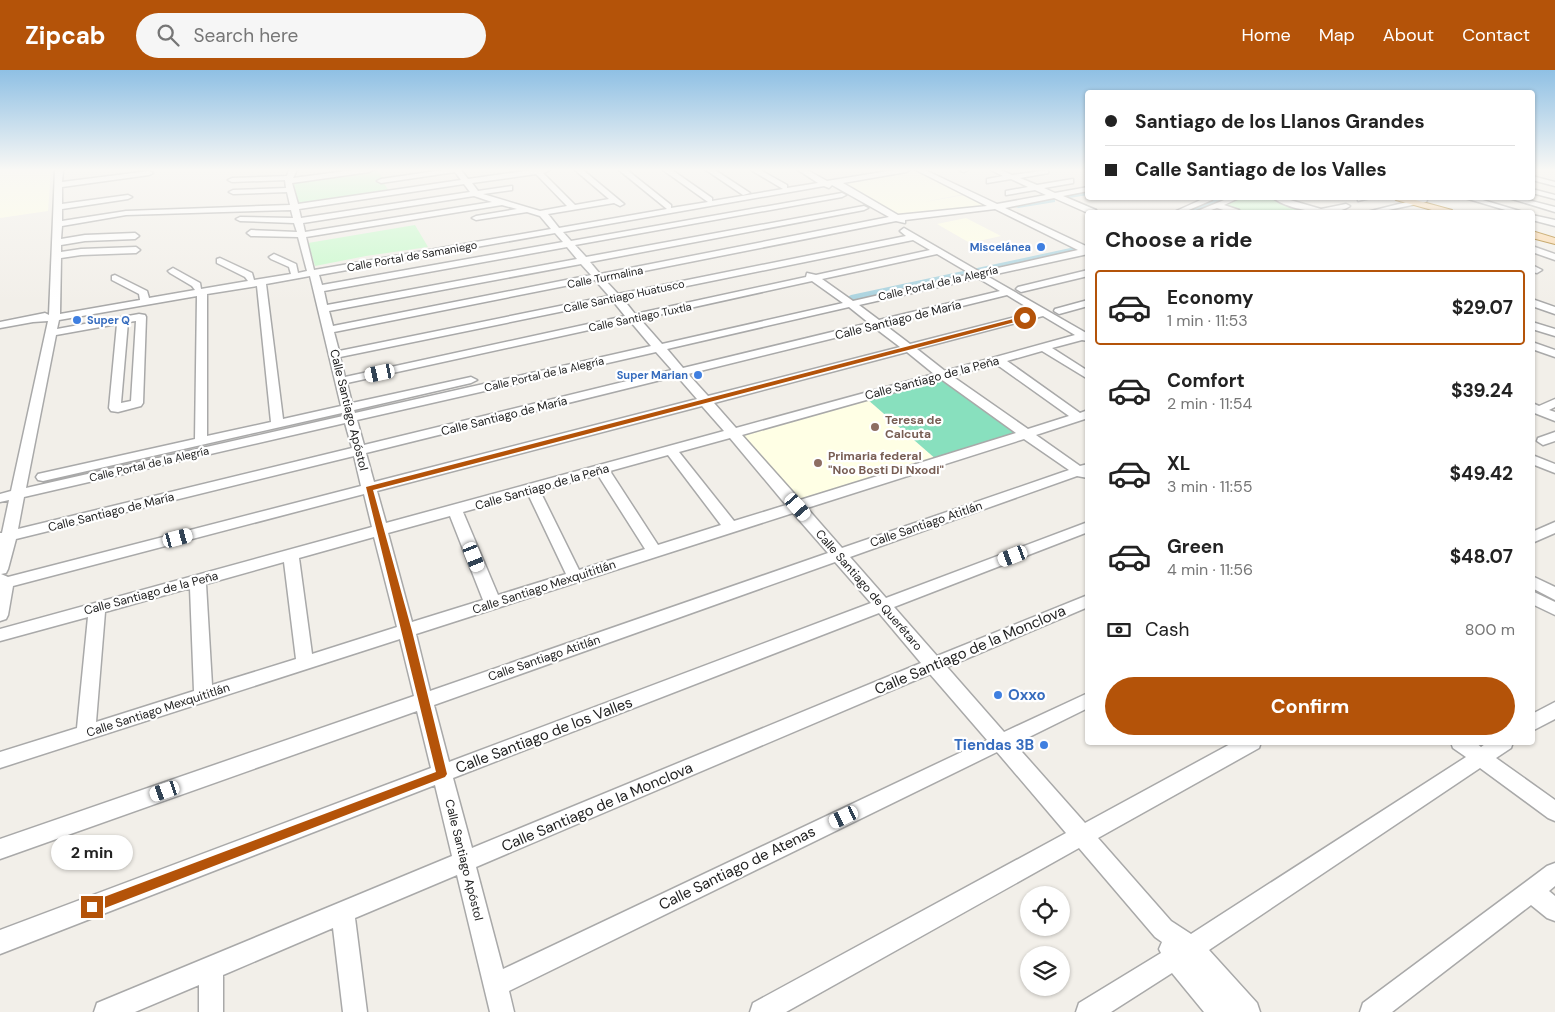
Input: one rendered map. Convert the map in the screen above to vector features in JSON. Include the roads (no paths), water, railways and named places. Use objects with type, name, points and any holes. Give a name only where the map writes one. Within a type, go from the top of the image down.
[{"type":"main road","points":[[1535,235],[1555,241]]},
{"type":"main road","points":[[1535,240],[1555,246]]},
{"type":"street","points":[[0,615],[4,537],[18,488],[54,315],[57,214]]},
{"type":"street","points":[[57,227],[121,214]]},
{"type":"street","name":"Calle Santiago Apóstol","points":[[296,214],[329,330],[407,631],[502,1012]]},
{"type":"street","points":[[240,219],[298,220],[338,214]]},
{"type":"street","points":[[251,233],[302,235],[431,214]]},
{"type":"street","points":[[476,218],[499,214]]},
{"type":"street","name":"Calle Santiago de Querétaro","points":[[543,214],[1182,952]]},
{"type":"street","name":"Calle Portal de Samaniego","points":[[555,228],[625,214]]},
{"type":"street","name":"Calle Portal de Samaniego","points":[[54,315],[636,214]]},
{"type":"street","points":[[318,289],[735,214]]},
{"type":"street","points":[[323,309],[831,214]]},
{"type":"street","points":[[876,214],[978,270],[1008,292],[1044,313],[1085,334]]},
{"type":"street","points":[[879,214],[913,237],[967,268]]},
{"type":"street","name":"Calle Turmalina","points":[[329,330],[599,278],[780,253],[892,222],[948,214]]},
{"type":"street","name":"Calle Turmalina","points":[[892,222],[983,214]]},
{"type":"street","points":[[1009,214],[1075,246]]},
{"type":"street","points":[[729,215],[1024,434],[1085,472]]},
{"type":"street","points":[[1535,217],[1555,223]]},
{"type":"street","points":[[57,227],[120,224]]},
{"type":"street","points":[[56,243],[84,238],[135,236]]},
{"type":"street","name":"Calle Santiago Huatusco","points":[[335,354],[616,297],[780,253],[913,237]]},
{"type":"street","name":"Calle Portal de la Alegría","points":[[0,487],[18,488],[845,301],[1075,246],[1085,248]]},
{"type":"street","name":"Calle Portal de la Alegría","points":[[989,271],[1085,249]]},
{"type":"street","points":[[56,256],[81,252],[136,250]]},
{"type":"street","name":"Calle Santiago Tuxtla","points":[[342,381],[937,251]]},
{"type":"street","points":[[1535,251],[1555,257]]},
{"type":"street","points":[[274,257],[293,266],[294,272]]},
{"type":"street","points":[[220,261],[249,275],[255,281],[277,423]]},
{"type":"street","name":"Calle Portal de la Alegría","points":[[845,301],[967,268],[978,270]]},
{"type":"street","points":[[978,270],[989,271],[1021,289],[1058,311],[1085,333]]},
{"type":"street","name":"Calle Portal de Samaniego","points":[[255,281],[294,272],[312,271]]},
{"type":"street","points":[[173,272],[197,285],[200,290],[201,440]]},
{"type":"street","points":[[1021,289],[1085,274]]},
{"type":"street","points":[[115,278],[144,293],[144,298]]},
{"type":"street","name":"Calle Portal de Samaniego","points":[[0,325],[144,298],[200,290]]},
{"type":"street","name":"Calle Santiago de María","points":[[4,537],[360,452],[1008,292]]},
{"type":"street","points":[[1535,303],[1555,310]]},
{"type":"street","points":[[1058,311],[1085,304]]},
{"type":"street","points":[[2,579],[369,489],[704,400],[1044,313]]},
{"type":"street","points":[[51,333],[123,320],[141,317],[137,403],[116,408],[123,320]]},
{"type":"street","points":[[1535,325],[1554,331]]},
{"type":"street","points":[[1535,337],[1554,331]]},
{"type":"street","name":"Calle Santiago de la Peña","points":[[0,636],[198,580],[380,532],[1085,334]]},
{"type":"street","points":[[1535,346],[1555,354]]},
{"type":"street","points":[[1043,347],[1085,374]]},
{"type":"street","points":[[998,360],[1083,415]]},
{"type":"street","points":[[119,365],[140,361]]},
{"type":"street","points":[[1536,408],[1555,403]]},
{"type":"street","points":[[1536,408],[1555,417]]},
{"type":"street","name":"Calle Portal de la Alegría","points":[[0,498],[18,488],[201,440],[277,423],[349,413]]},
{"type":"street","name":"Calle Santiago Mexquititlán","points":[[0,760],[1083,415]]},
{"type":"street","points":[[671,451],[732,528]]},
{"type":"street","points":[[1535,460],[1555,469]]},
{"type":"street","points":[[602,470],[655,552]]},
{"type":"street","name":"Calle Santiago Atitlán","points":[[0,848],[839,555],[1085,472]]},
{"type":"street","points":[[532,489],[575,577]]},
{"type":"street","points":[[455,511],[493,604]]},
{"type":"street","points":[[1535,537],[1555,527]]},
{"type":"street","name":"Calle Santiago de los Valles","points":[[0,942],[1085,528]]},
{"type":"street","points":[[292,556],[305,663]]},
{"type":"street","points":[[198,580],[203,695]]},
{"type":"street","points":[[1535,583],[1555,594]]},
{"type":"street","points":[[1535,598],[1555,609]]},
{"type":"street","name":"Calle Santiago de la Monclova","points":[[106,1012],[1085,601]]},
{"type":"street","points":[[86,732],[97,608]]},
{"type":"street","name":"Calle Santiago de Atenas","points":[[495,985],[1085,701]]},
{"type":"street","points":[[1535,722],[1555,709]]},
{"type":"street","points":[[762,1012],[1247,745]]},
{"type":"street","points":[[1464,745],[1555,812]]},
{"type":"street","points":[[1088,1012],[1500,745]]},
{"type":"street","points":[[1372,1012],[1555,873]]},
{"type":"street","points":[[1532,891],[1555,910]]},
{"type":"street","points":[[343,914],[355,1012]]},
{"type":"street","points":[[1182,952],[1220,1012]]},
{"type":"street","points":[[1182,952],[1248,1012]]},
{"type":"street","points":[[211,968],[211,1012]]},
{"type":"waterway","points":[[851,298],[1075,249]]},
{"type":"place","name":"Miscelánea","points":[[1041,247]]},
{"type":"place","name":"Super Q","points":[[77,320]]},
{"type":"place","name":"Super Marian","points":[[698,375]]},
{"type":"place","name":"Teresa de Calcuta","points":[[875,427]]},
{"type":"place","name":"Primaria federal \"Noo Bosti Di Nxodi\"","points":[[818,463]]},
{"type":"place","name":"Oxxo","points":[[998,695]]},
{"type":"place","name":"Tiendas 3B","points":[[1044,745]]}]
